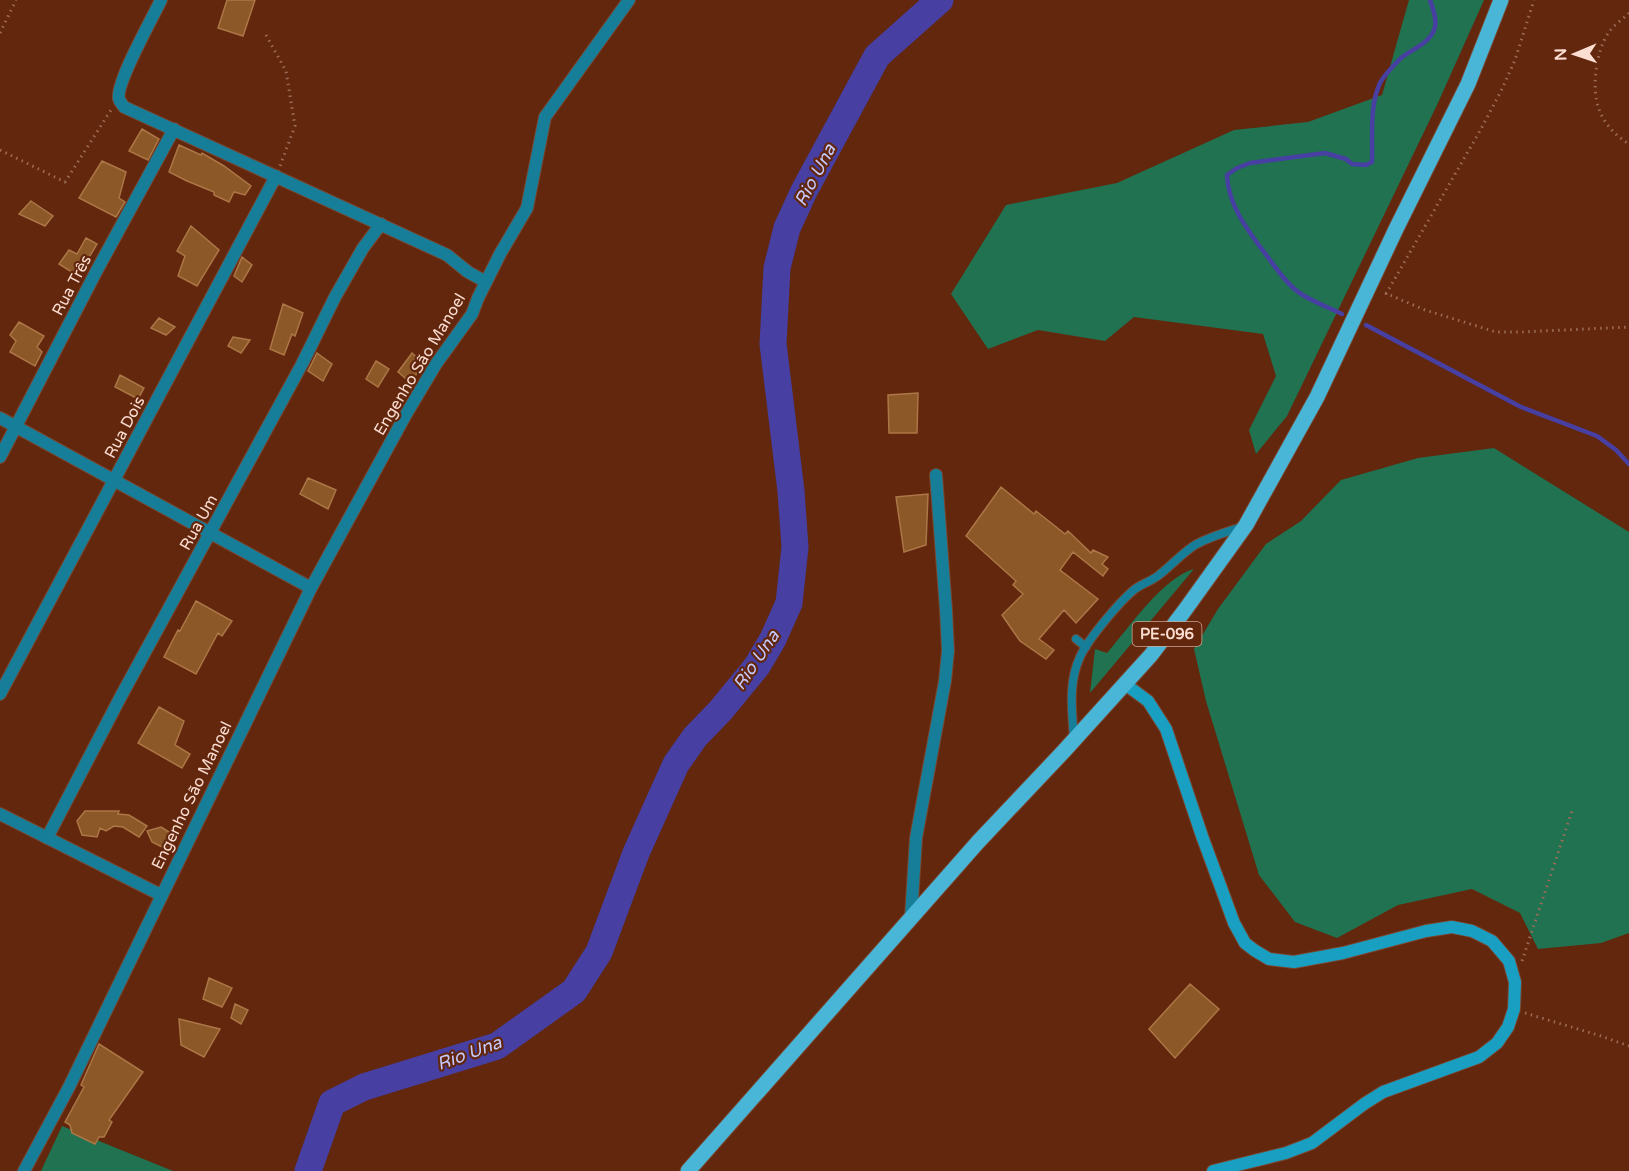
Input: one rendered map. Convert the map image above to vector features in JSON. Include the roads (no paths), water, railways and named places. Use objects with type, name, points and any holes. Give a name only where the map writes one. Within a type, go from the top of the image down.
[{"type":"main road","name":"PE-096","points":[[688,1171],[978,842],[1151,655],[1246,525],[1317,397],[1468,84],[1501,0]]},
{"type":"street","name":"Engenho São Manoel","points":[[24,1171],[69,1087],[311,588],[405,416],[436,364],[472,314],[486,282],[468,272],[447,255],[124,107],[119,98],[120,87],[161,0]]},
{"type":"street","points":[[486,282],[527,208],[545,117],[629,0]]},
{"type":"street","name":"Rua Três","points":[[0,457],[97,270],[174,129]]},
{"type":"street","name":"Rua Dois","points":[[0,694],[276,176]]},
{"type":"street","name":"Rua Um","points":[[47,838],[302,364],[345,279],[363,248],[381,224]]},
{"type":"street","points":[[0,418],[311,588]]},
{"type":"street","points":[[911,917],[916,838],[945,681],[948,651],[936,476]]},
{"type":"street","points":[[1125,684],[1148,701],[1166,729],[1234,923],[1245,943],[1254,950],[1269,959],[1294,962],[1343,953],[1426,931],[1452,927],[1472,930],[1492,941],[1509,961],[1515,982],[1514,1009],[1508,1028],[1497,1043],[1479,1057],[1383,1092],[1312,1143],[1287,1153],[1213,1171]]},
{"type":"street","name":"Engenho São Manoel","points":[[0,814],[161,895]]},
{"type":"lane","points":[[1074,739],[1071,700],[1080,657],[1086,646],[1122,601],[1133,591],[1156,577],[1191,547],[1246,525]]},
{"type":"lane","points":[[1076,639],[1086,646]]},
{"type":"waterway","name":"Rio Una","points":[[308,1171],[332,1103],[364,1087],[497,1046],[574,991],[599,952],[636,853],[676,764],[695,737],[721,710],[757,666],[773,639],[789,603],[795,547],[791,491],[773,344],[777,268],[787,228],[804,191],[877,56],[940,0]]},
{"type":"waterway","points":[[1342,314],[1302,294],[1281,275],[1253,238],[1235,208],[1227,175],[1250,163],[1325,153],[1346,159],[1352,164],[1366,165],[1372,162],[1372,122],[1377,92],[1382,80],[1392,67],[1433,33],[1435,21],[1430,0]]},
{"type":"waterway","points":[[1366,325],[1521,407],[1597,436],[1616,450],[1629,464]]}]
